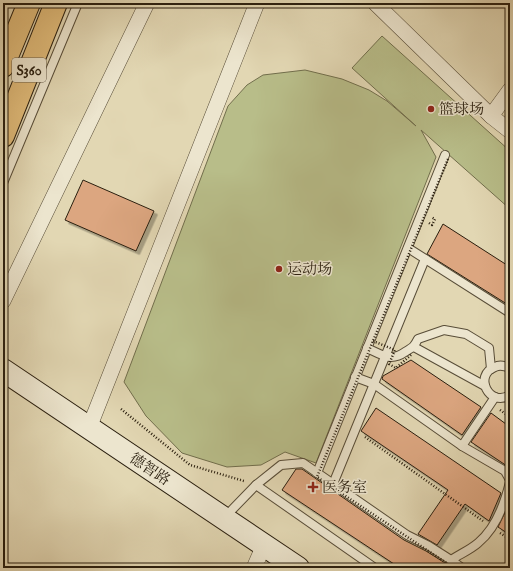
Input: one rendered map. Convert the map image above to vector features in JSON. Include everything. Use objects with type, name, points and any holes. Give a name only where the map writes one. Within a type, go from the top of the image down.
[{"type":"main road","points":[[3,66],[29,3]]},
{"type":"main road","name":"S360","points":[[3,136],[56,3]]},
{"type":"street","points":[[3,301],[147,3]]},
{"type":"street","points":[[89,428],[257,3]]},
{"type":"street","points":[[375,3],[491,116],[510,131]]},
{"type":"street","points":[[491,116],[510,90]]},
{"type":"street","name":"德智路","points":[[3,370],[298,568]]},
{"type":"street","points":[[254,568],[264,545]]},
{"type":"lane","points":[[3,184],[65,28],[78,3]]},
{"type":"lane","points":[[317,473],[446,157]]},
{"type":"lane","points":[[408,248],[510,313]]},
{"type":"lane","points":[[333,484],[425,259]]},
{"type":"lane","points":[[367,348],[385,357],[399,357],[413,350],[418,339],[444,330],[466,334],[489,348],[491,369]]},
{"type":"lane","points":[[413,350],[485,386],[487,390],[495,397],[499,398],[509,396]]},
{"type":"lane","points":[[485,386],[485,376],[491,369],[500,365],[510,368]]},
{"type":"lane","points":[[356,377],[374,384],[462,446],[506,471],[510,481],[500,512],[478,543],[451,560]]},
{"type":"lane","points":[[462,446],[495,397]]},
{"type":"lane","points":[[224,518],[256,485],[281,465],[303,463],[407,535],[429,546],[462,568]]},
{"type":"lane","points":[[256,485],[375,568]]},
{"type":"path","points":[[446,157],[317,477],[454,568]]},
{"type":"path","points":[[373,341],[394,350],[389,364],[396,368],[413,350]]},
{"type":"path","points":[[122,409],[190,465],[256,485]]},
{"type":"path","points":[[338,421],[355,430],[510,539]]},
{"type":"green space","name":"运动场","points":[[382,36],[510,151],[510,209],[421,130],[436,157],[316,463],[285,452],[261,465],[227,467],[182,453],[146,416],[124,382],[228,106],[247,85],[263,75],[305,70],[342,79],[369,90],[387,101],[416,126],[352,68]]},
{"type":"building","points":[[83,180],[154,211],[136,251],[65,220]]},
{"type":"building","points":[[443,224],[510,267],[510,306],[427,254]]},
{"type":"building","points":[[411,360],[481,407],[462,435],[382,379],[383,376]]},
{"type":"building","points":[[376,408],[501,493],[489,521],[465,504],[437,545],[418,534],[448,490],[361,431]]},
{"type":"building","points":[[491,413],[510,427],[510,468],[471,442]]},
{"type":"building","points":[[296,469],[302,469],[404,540],[426,551],[453,568],[400,568],[282,490]]},
{"type":"building","points":[[510,502],[510,535],[498,527]]},
{"type":"place","name":"篮球场","points":[[431,109]]},
{"type":"place","name":"运动场","points":[[279,269]]},
{"type":"place","name":"医务室","points":[[313,487]]}]
